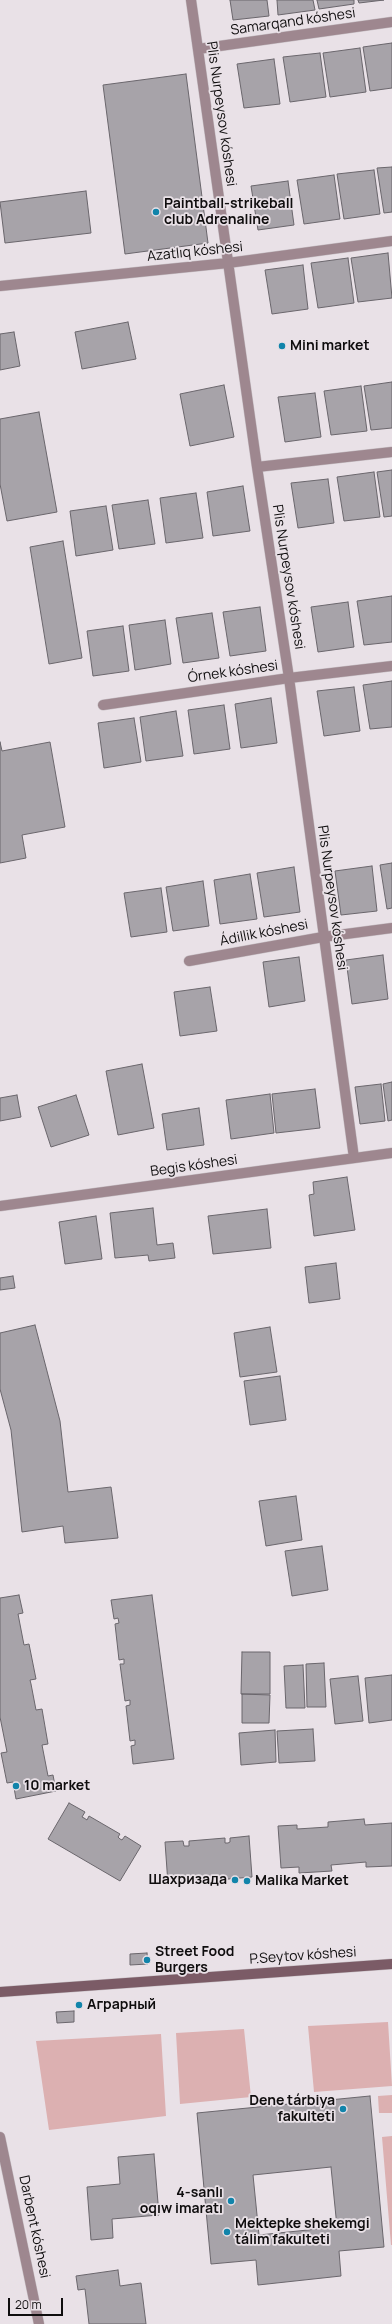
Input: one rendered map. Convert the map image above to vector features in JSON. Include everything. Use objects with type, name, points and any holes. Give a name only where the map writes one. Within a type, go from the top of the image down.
[{"type":"main road","name":"P.Seytov kóshesi","points":[[0,1992],[392,1964]]},
{"type":"street","name":"Plis Nurpeysov kóshesi","points":[[191,0],[257,467],[289,678],[354,1158]]},
{"type":"street","name":"Samarqand kóshesi","points":[[198,49],[392,22]]},
{"type":"street","name":"Azatlıq kóshesi","points":[[0,286],[228,264],[392,241]]},
{"type":"street","points":[[257,467],[392,452]]},
{"type":"street","name":"Órnek kóshesi","points":[[102,705],[289,678],[392,666]]},
{"type":"street","name":"Ádillik kóshesi","points":[[189,962],[323,936],[392,928]]},
{"type":"street","name":"Begis kóshesi","points":[[0,1206],[392,1153]]},
{"type":"street","name":"Darbent kóshesi","points":[[0,2137],[39,2324]]},
{"type":"shaded area","points":[[388,2022],[392,2086],[314,2092],[308,2026]]},
{"type":"shaded area","points":[[244,2029],[251,2097],[180,2104],[176,2033]]},
{"type":"shaded area","points":[[161,2034],[166,2116],[49,2130],[36,2041]]},
{"type":"shaded area","points":[[392,2095],[392,2113],[379,2113],[378,2096]]},
{"type":"shaded area","points":[[392,2136],[392,2245],[391,2245],[382,2137]]},
{"type":"building","points":[[230,0],[267,0],[269,16],[233,20]]},
{"type":"building","points":[[277,0],[313,0],[315,10],[278,15]]},
{"type":"building","points":[[317,0],[354,0],[354,4],[319,9]]},
{"type":"building","points":[[358,0],[384,0],[359,3]]},
{"type":"building","points":[[392,43],[392,88],[370,91],[363,47]]},
{"type":"building","points":[[360,48],[366,92],[330,97],[323,53]]},
{"type":"building","points":[[320,53],[326,97],[290,102],[283,57]]},
{"type":"building","points":[[274,59],[280,104],[244,108],[237,64]]},
{"type":"building","points":[[186,74],[208,243],[125,254],[103,85]]},
{"type":"building","points":[[392,167],[392,212],[384,213],[377,168]]},
{"type":"building","points":[[374,170],[380,214],[344,219],[337,174]]},
{"type":"building","points":[[334,175],[340,219],[304,224],[297,180]]},
{"type":"building","points":[[288,181],[294,225],[258,230],[251,186]]},
{"type":"building","points":[[86,191],[91,233],[5,243],[0,202]]},
{"type":"building","points":[[388,253],[392,298],[358,302],[351,258]]},
{"type":"building","points":[[348,258],[354,303],[318,308],[311,263]]},
{"type":"building","points":[[303,265],[308,309],[272,314],[265,270]]},
{"type":"building","points":[[128,322],[136,359],[82,369],[75,332]]},
{"type":"building","points":[[14,332],[20,366],[0,370],[0,334]]},
{"type":"building","points":[[392,382],[392,428],[371,430],[364,386]]},
{"type":"building","points":[[224,385],[234,437],[190,446],[180,394]]},
{"type":"building","points":[[361,386],[367,431],[331,435],[324,391]]},
{"type":"building","points":[[315,393],[321,437],[285,442],[278,397]]},
{"type":"building","points":[[39,412],[57,512],[7,521],[0,484],[0,419]]},
{"type":"building","points":[[392,470],[392,516],[384,517],[377,472]]},
{"type":"building","points":[[374,472],[380,517],[344,521],[337,477]]},
{"type":"building","points":[[328,479],[334,523],[298,528],[291,483]]},
{"type":"building","points":[[243,486],[250,531],[213,536],[207,492]]},
{"type":"building","points":[[196,493],[203,538],[166,543],[160,498]]},
{"type":"building","points":[[148,500],[155,544],[119,549],[112,505]]},
{"type":"building","points":[[106,506],[113,550],[76,556],[70,511]]},
{"type":"building","points":[[63,541],[82,658],[49,664],[30,547]]},
{"type":"building","points":[[392,596],[392,642],[364,645],[357,601]]},
{"type":"building","points":[[348,602],[354,647],[318,652],[311,607]]},
{"type":"building","points":[[260,607],[266,651],[230,656],[223,612]]},
{"type":"building","points":[[212,613],[219,658],[183,663],[176,618]]},
{"type":"building","points":[[165,620],[171,664],[135,670],[129,625]]},
{"type":"building","points":[[123,626],[129,671],[93,676],[87,631]]},
{"type":"building","points":[[392,681],[392,727],[370,729],[363,685]]},
{"type":"building","points":[[354,687],[360,731],[324,736],[317,691]]},
{"type":"building","points":[[271,698],[277,743],[241,748],[235,704]]},
{"type":"building","points":[[224,705],[230,749],[194,754],[188,710]]},
{"type":"building","points":[[176,711],[183,756],[146,761],[140,717]]},
{"type":"building","points":[[134,718],[141,762],[104,768],[98,723]]},
{"type":"building","points":[[0,742],[2,751],[50,742],[65,827],[22,835],[26,858],[0,863]]},
{"type":"building","points":[[392,863],[392,908],[387,909],[380,865]]},
{"type":"building","points":[[372,866],[377,911],[341,915],[335,871]]},
{"type":"building","points":[[294,867],[300,912],[264,917],[257,873]]},
{"type":"building","points":[[250,874],[257,919],[220,924],[214,880]]},
{"type":"building","points":[[203,881],[209,926],[173,931],[166,887]]},
{"type":"building","points":[[161,888],[167,932],[131,937],[124,893]]},
{"type":"building","points":[[383,955],[388,999],[352,1004],[346,960]]},
{"type":"building","points":[[299,957],[305,1001],[269,1007],[263,962]]},
{"type":"building","points":[[210,987],[217,1031],[180,1036],[174,992]]},
{"type":"building","points":[[142,1064],[154,1128],[118,1135],[106,1071]]},
{"type":"building","points":[[392,1082],[392,1120],[388,1121],[383,1084]]},
{"type":"building","points":[[381,1084],[385,1121],[360,1124],[355,1087]]},
{"type":"building","points":[[315,1089],[320,1128],[276,1133],[272,1094]]},
{"type":"building","points":[[270,1094],[274,1133],[231,1139],[226,1100]]},
{"type":"building","points":[[17,1095],[21,1117],[0,1121],[0,1098]]},
{"type":"building","points":[[76,1095],[89,1135],[51,1147],[38,1107]]},
{"type":"building","points":[[199,1108],[204,1145],[167,1150],[162,1114]]},
{"type":"building","points":[[347,1177],[355,1230],[314,1236],[309,1195],[314,1194],[313,1182]]},
{"type":"building","points":[[153,1208],[157,1245],[173,1243],[175,1258],[149,1261],[148,1255],[115,1258],[110,1213]]},
{"type":"building","points":[[267,1209],[271,1248],[213,1254],[208,1216]]},
{"type":"building","points":[[96,1216],[102,1259],[65,1264],[59,1222]]},
{"type":"building","points":[[336,1263],[340,1299],[309,1303],[305,1267]]},
{"type":"building","points":[[13,1276],[15,1288],[0,1290],[0,1278]]},
{"type":"building","points":[[35,1325],[60,1421],[68,1492],[111,1487],[118,1538],[65,1543],[63,1526],[22,1532],[11,1430],[0,1389],[0,1333]]},
{"type":"building","points":[[270,1327],[277,1372],[240,1377],[234,1333]]},
{"type":"building","points":[[280,1376],[286,1420],[250,1425],[244,1381]]},
{"type":"building","points":[[296,1496],[302,1540],[266,1546],[259,1501]]},
{"type":"building","points":[[322,1546],[328,1590],[292,1596],[285,1551]]},
{"type":"building","points":[[19,1595],[23,1613],[18,1614],[24,1645],[29,1644],[36,1679],[30,1680],[36,1710],[42,1709],[48,1744],[42,1745],[48,1776],[53,1775],[56,1791],[16,1799],[13,1782],[7,1783],[1,1753],[7,1752],[0,1717],[0,1598]]},
{"type":"building","points":[[152,1595],[174,1759],[133,1764],[131,1746],[135,1745],[135,1740],[130,1741],[126,1706],[130,1705],[130,1700],[125,1701],[120,1664],[124,1664],[124,1659],[119,1660],[115,1624],[119,1623],[118,1618],[114,1619],[111,1600]]},
{"type":"building","points":[[242,1652],[270,1652],[270,1694],[241,1694]]},
{"type":"building","points":[[324,1663],[326,1707],[307,1707],[306,1664]]},
{"type":"building","points":[[303,1665],[305,1708],[286,1708],[284,1666]]},
{"type":"building","points":[[392,1675],[392,1720],[369,1723],[365,1678]]},
{"type":"building","points":[[358,1676],[363,1721],[335,1724],[330,1679]]},
{"type":"building","points":[[242,1694],[270,1695],[269,1723],[242,1723]]},
{"type":"building","points":[[313,1729],[315,1761],[279,1763],[277,1731]]},
{"type":"building","points":[[275,1730],[276,1762],[241,1765],[239,1733]]},
{"type":"building","points":[[69,1803],[85,1812],[82,1817],[87,1820],[89,1816],[120,1834],[118,1837],[120,1839],[122,1840],[125,1836],[141,1846],[120,1881],[48,1839]]},
{"type":"building","points":[[364,1819],[365,1825],[392,1823],[392,1866],[366,1867],[366,1862],[331,1865],[332,1871],[299,1873],[299,1867],[281,1868],[278,1826],[297,1825],[297,1829],[328,1827],[328,1822]]},
{"type":"building","points":[[249,1836],[252,1877],[168,1884],[165,1842],[183,1841],[184,1846],[189,1846],[189,1841],[225,1838],[225,1843],[228,1843],[230,1842],[230,1838]]},
{"type":"building","points":[[147,1953],[148,1964],[130,1965],[130,1954]]},
{"type":"building","points":[[74,2011],[74,2022],[57,2023],[56,2012]]},
{"type":"building","name":"4-sanlı oqıw imaratı","points":[[370,2096],[384,2247],[339,2251],[341,2276],[258,2285],[256,2260],[211,2264],[197,2113]],"holes":[[[331,2167],[337,2227],[259,2235],[253,2175]]]},
{"type":"building","points":[[154,2154],[159,2215],[112,2219],[113,2238],[91,2240],[87,2187],[120,2184],[118,2157]]},
{"type":"building","points":[[118,2270],[120,2286],[141,2283],[146,2324],[89,2324],[85,2289],[78,2290],[76,2276]]},
{"type":"place","name":"Paintball-strikeball club Adrenaline","points":[[156,212]]},
{"type":"place","name":"Mini market","points":[[282,346]]},
{"type":"place","name":"10 market","points":[[16,1786]]},
{"type":"place","name":"Шахризада","points":[[235,1880]]},
{"type":"place","name":"Malika Market","points":[[247,1881]]},
{"type":"place","name":"Street Food Burgers","points":[[147,1960]]},
{"type":"place","name":"Аграрный","points":[[79,2005]]},
{"type":"place","name":"Dene tárbiya fakulteti","points":[[343,2109]]},
{"type":"place","name":"4-sanlı oqıw imaratı","points":[[231,2201]]},
{"type":"place","name":"Mektepke shekemgi tálim fakulteti","points":[[227,2232]]}]
